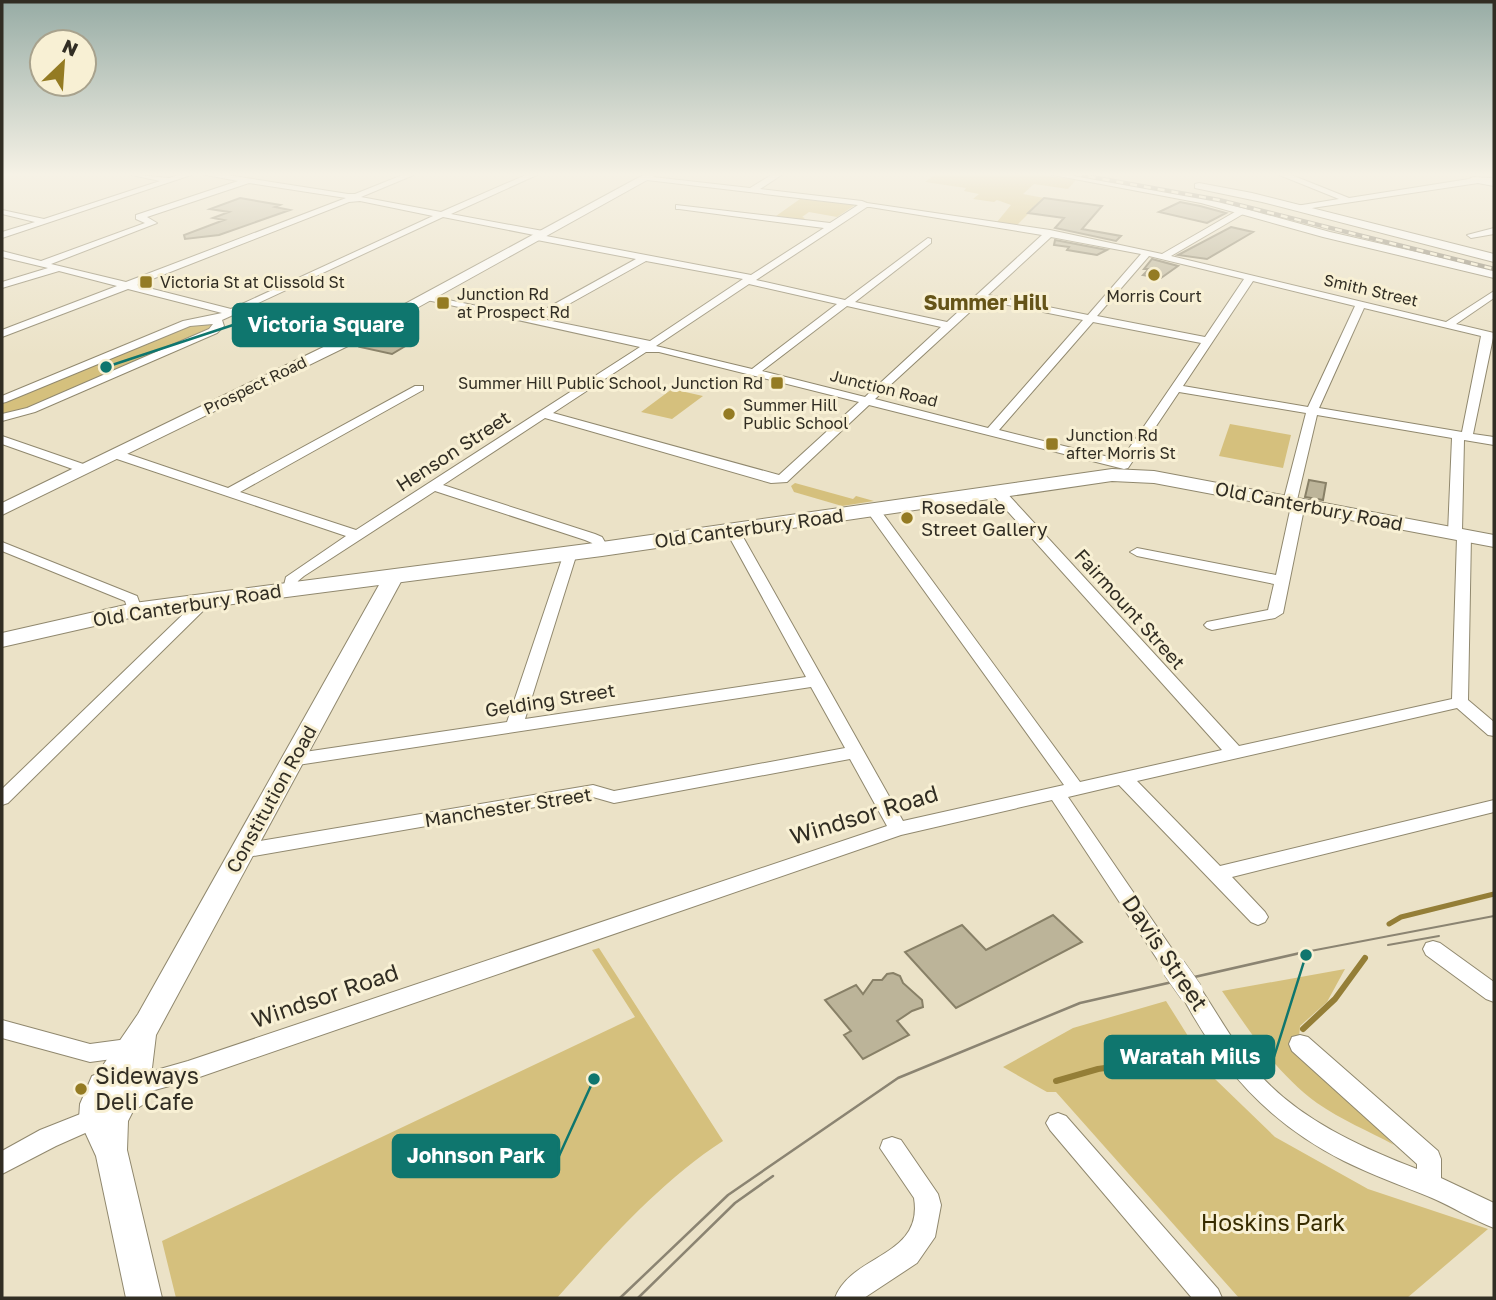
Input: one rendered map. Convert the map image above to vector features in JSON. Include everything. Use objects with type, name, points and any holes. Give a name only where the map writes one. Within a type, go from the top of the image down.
[{"type":"main road","name":"Old Canterbury Road","points":[[2,640],[134,610],[570,554],[998,492],[1126,470],[1494,541]]},
{"type":"street","points":[[42,264],[121,235]]},
{"type":"street","points":[[2,334],[257,235]]},
{"type":"street","points":[[2,400],[187,323],[214,320],[400,235]]},
{"type":"street","points":[[534,235],[950,326]]},
{"type":"street","name":"Henson Street","points":[[290,589],[294,577],[819,235]]},
{"type":"street","points":[[543,414],[771,479],[782,479],[1048,235]]},
{"type":"street","name":"Smith Street","points":[[1058,235],[1147,253],[1491,335]]},
{"type":"street","points":[[1163,257],[1201,235]]},
{"type":"street","points":[[1327,235],[1494,274]]},
{"type":"street","points":[[1407,235],[1494,258]]},
{"type":"street","name":"Prospect Road","points":[[2,509],[347,341],[540,236]]},
{"type":"street","points":[[753,373],[928,241]]},
{"type":"street","points":[[990,433],[1147,253]]},
{"type":"street","points":[[2,254],[347,341]]},
{"type":"street","points":[[533,320],[644,258]]},
{"type":"street","points":[[2,285],[59,268]]},
{"type":"street","points":[[1126,470],[1176,388],[1250,278]]},
{"type":"street","points":[[1448,325],[1494,294]]},
{"type":"street","name":"Junction Road","points":[[427,297],[648,346],[1105,462],[1126,470]]},
{"type":"street","points":[[982,297],[1207,341]]},
{"type":"street","points":[[1212,625],[1275,613],[1311,411],[1360,304]]},
{"type":"street","points":[[2,418],[31,410],[213,331],[219,326],[214,320]]},
{"type":"street","points":[[2,325],[14,329]]},
{"type":"street","points":[[1491,335],[1463,436],[1460,702],[1494,732]]},
{"type":"street","points":[[228,493],[419,388]]},
{"type":"street","points":[[1176,388],[1494,441]]},
{"type":"street","points":[[2,440],[85,468]]},
{"type":"street","points":[[115,454],[358,535]]},
{"type":"street","points":[[433,486],[590,537],[597,540],[602,549]]},
{"type":"street","name":"Fairmount Street","points":[[998,492],[1234,752]]},
{"type":"street","name":"Davis Street","points":[[873,510],[1065,790],[1174,968],[1244,1070],[1262,1091],[1284,1111],[1335,1144],[1475,1204],[1494,1216]]},
{"type":"street","points":[[733,530],[898,829]]},
{"type":"street","points":[[2,546],[132,599],[134,610]]},
{"type":"street","points":[[1137,552],[1282,581]]},
{"type":"street","points":[[513,727],[570,554]]},
{"type":"street","name":"Constitution Road","points":[[120,1082],[148,1023],[394,576]]},
{"type":"street","points":[[2,799],[206,600]]},
{"type":"street","name":"Gelding Street","points":[[291,760],[815,681]]},
{"type":"street","name":"Windsor Road","points":[[11,1158],[120,1082],[188,1071],[898,829],[1234,752],[1359,727],[1460,702]]},
{"type":"street","name":"Manchester Street","points":[[242,851],[593,792],[614,797],[855,752]]},
{"type":"street","points":[[1123,778],[1258,917]]},
{"type":"street","points":[[1217,874],[1494,806]]},
{"type":"street","points":[[1433,949],[1494,993]]},
{"type":"street","points":[[2,1029],[90,1053],[120,1082],[100,1137],[111,1150],[144,1298]]},
{"type":"street","points":[[1300,1044],[1429,1159],[1429,1184]]},
{"type":"street","points":[[1058,1123],[1209,1298]]},
{"type":"street","points":[[848,1298],[857,1286],[908,1254],[922,1237],[928,1205],[926,1194],[892,1148]]},
{"type":"green space","points":[[211,322],[214,325],[208,329],[18,412],[2,414],[2,404],[187,325]]},
{"type":"green space","points":[[672,389],[703,396],[672,419],[641,412]]},
{"type":"green space","points":[[1230,424],[1291,435],[1283,468],[1219,456]]},
{"type":"green space","points":[[795,483],[853,499],[856,496],[874,501],[842,506],[794,492],[791,486]]},
{"type":"green space","points":[[599,948],[723,1141],[656,1194],[557,1298],[176,1298],[162,1241],[635,1017],[592,950]]},
{"type":"green space","points":[[1345,969],[1327,1002],[1300,1026],[1298,1050],[1394,1145],[1336,1115],[1302,1091],[1265,1051],[1222,991]]},
{"type":"green space","name":"Hoskins Park","points":[[1166,1001],[1215,1079],[1275,1137],[1368,1189],[1488,1229],[1407,1298],[1239,1298],[1056,1092],[1047,1092],[1003,1067],[1073,1028]]},
{"type":"building","points":[[185,235],[220,235],[185,239]]},
{"type":"building","points":[[1086,235],[1121,236],[1116,241]]},
{"type":"building","points":[[1216,235],[1248,235],[1207,259],[1178,255]]},
{"type":"building","points":[[1055,240],[1107,250],[1097,255],[1067,250],[1069,247],[1054,245]]},
{"type":"building","points":[[1152,259],[1178,266],[1161,278],[1143,275],[1149,269],[1144,269]]},
{"type":"building","points":[[383,332],[414,338],[410,340],[414,341],[392,354],[360,347]]},
{"type":"building","points":[[1309,480],[1326,483],[1323,500],[1305,497]]},
{"type":"building","points":[[1053,915],[1082,942],[956,1008],[905,952],[962,925],[986,950]]},
{"type":"building","points":[[887,974],[900,976],[903,983],[922,1000],[923,1007],[897,1021],[909,1035],[863,1059],[844,1035],[851,1031],[825,1000],[856,985],[863,994],[873,980],[882,980]]},
{"type":"waterway","points":[[1389,924],[1401,917],[1494,894]]},
{"type":"waterway","points":[[1303,1029],[1335,999],[1365,958]]},
{"type":"waterway","points":[[1056,1081],[1098,1069],[1179,1057]]},
{"type":"tram line","points":[[1301,953],[1494,916]]},
{"type":"tram line","points":[[1388,945],[1439,936]]},
{"type":"tram line","points":[[1301,953],[1309,951]]},
{"type":"tram line","points":[[620,1298],[728,1195],[898,1078],[1080,1003],[1301,953]]},
{"type":"tram line","points":[[638,1298],[735,1203],[773,1176]]},
{"type":"railway","points":[[1357,235],[1494,269]]},
{"type":"place","name":"Morris Court","points":[[1154,275]]},
{"type":"place","name":"Victoria St at Clissold St","points":[[146,282]]},
{"type":"place","name":"Junction Rd at Prospect Rd","points":[[443,303]]},
{"type":"place","name":"Victoria Square","points":[[106,367]]},
{"type":"place","name":"Summer Hill Public School, Junction Rd","points":[[777,383]]},
{"type":"place","name":"Summer Hill Public School","points":[[729,414]]},
{"type":"place","name":"Junction Rd after Morris St","points":[[1052,444]]},
{"type":"place","name":"Rosedale Street Gallery","points":[[907,518]]},
{"type":"place","name":"Waratah Mills","points":[[1306,955]]},
{"type":"place","name":"Johnson Park","points":[[594,1079]]},
{"type":"place","name":"Sideways Deli Cafe","points":[[81,1089]]},
{"type":"district","name":"Summer Hill","points":[[986,303]]}]
